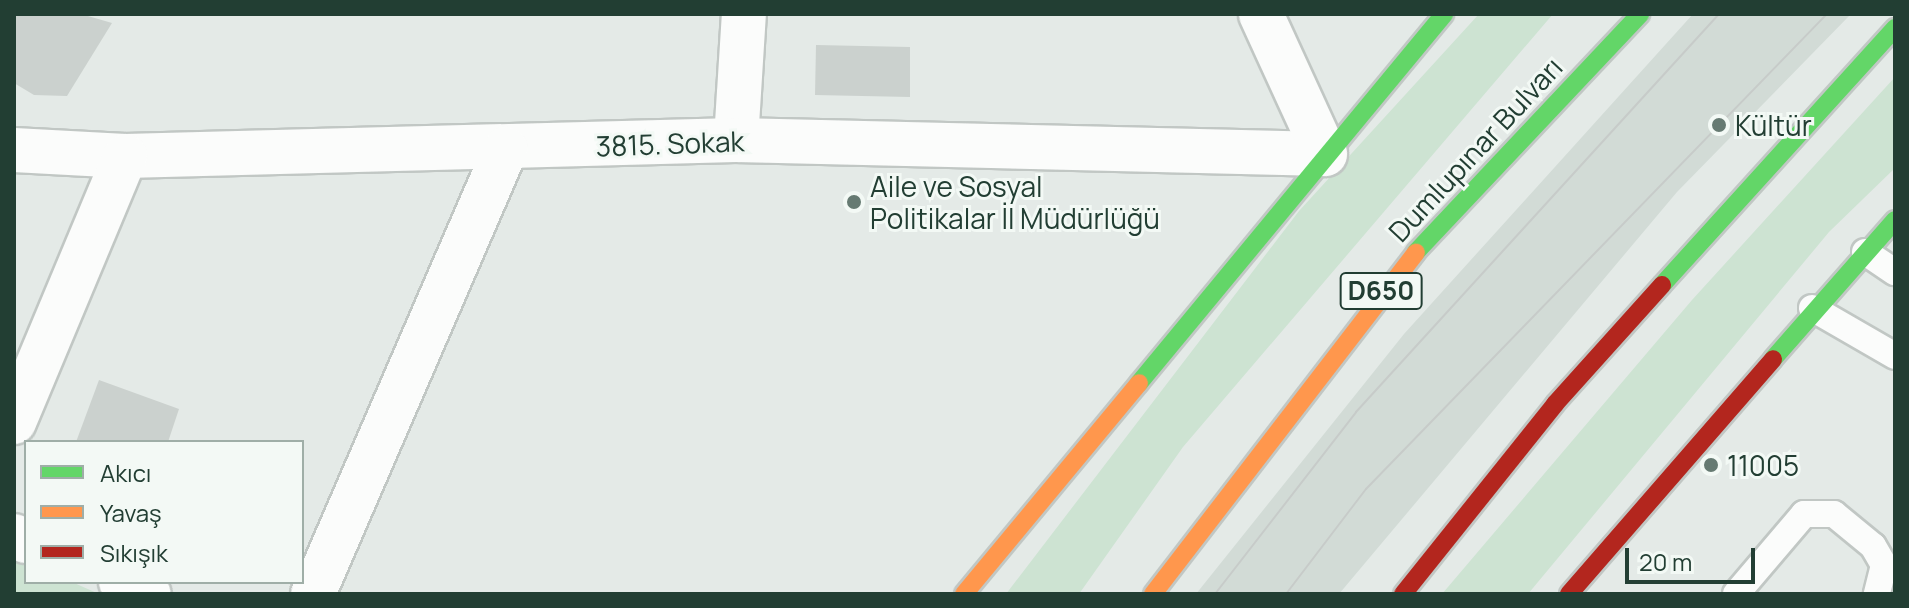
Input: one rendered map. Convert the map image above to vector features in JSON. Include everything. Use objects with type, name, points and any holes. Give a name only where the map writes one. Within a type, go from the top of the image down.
[{"type":"main road","points":[[964,594],[1325,154],[1444,14]]},
{"type":"main road","name":"Dumlupınar Bulvarı","points":[[1153,594],[1388,282],[1640,14]]},
{"type":"main road","points":[[1403,594],[1555,404],[1895,28]]},
{"type":"main road","points":[[1569,594],[1812,308],[1895,220]]},
{"type":"street","points":[[736,140],[744,14]]},
{"type":"street","points":[[1261,14],[1325,154]]},
{"type":"street","name":"3815. Sokak","points":[[14,150],[125,156],[506,149],[736,140],[1325,154]]},
{"type":"street","points":[[313,594],[506,149]]},
{"type":"street","points":[[14,422],[125,156]]},
{"type":"street","points":[[126,584],[149,594]]},
{"type":"lane","points":[[1865,252],[1895,272]]},
{"type":"lane","points":[[1812,308],[1895,356]]},
{"type":"lane","points":[[1736,594],[1804,514],[1834,514],[1873,546],[1884,565],[1877,594]]},
{"type":"shaded area","points":[[1693,14],[1851,14],[1677,192],[1339,594],[1196,594],[1404,334]]},
{"type":"green space","points":[[1479,14],[1553,14],[1183,447],[1079,594],[1006,594],[1299,211]]},
{"type":"green space","points":[[1895,77],[1895,168],[1829,232],[1528,594],[1442,594],[1692,300]]},
{"type":"green space","points":[[14,557],[24,561],[24,584],[76,584],[99,594],[14,594]]},
{"type":"building","points":[[14,14],[81,14],[112,23],[67,96],[34,95],[14,83]]},
{"type":"building","points":[[816,45],[910,47],[910,97],[815,95]]},
{"type":"building","points":[[99,380],[179,409],[169,440],[77,440]]},
{"type":"tram line","points":[[1215,594],[1356,412],[1719,14]]},
{"type":"tram line","points":[[1286,594],[1366,489],[1827,14]]},
{"type":"traffic: fast","points":[[1139,383],[1444,14]]},
{"type":"traffic: fast","points":[[1416,252],[1640,14]]},
{"type":"traffic: fast","points":[[1662,285],[1895,28]]},
{"type":"traffic: fast","points":[[1773,359],[1895,220]]},
{"type":"traffic: slow","points":[[1153,594],[1416,252]]},
{"type":"traffic: slow","points":[[964,594],[1139,383]]},
{"type":"traffic: jam","points":[[1403,594],[1555,404],[1662,285]]},
{"type":"traffic: jam","points":[[1569,594],[1773,359]]},
{"type":"place","name":"Kültür","points":[[1719,125]]},
{"type":"place","name":"Aile ve Sosyal Politikalar İl Müdürlüğü","points":[[854,202]]},
{"type":"place","name":"11005","points":[[1711,465]]}]
